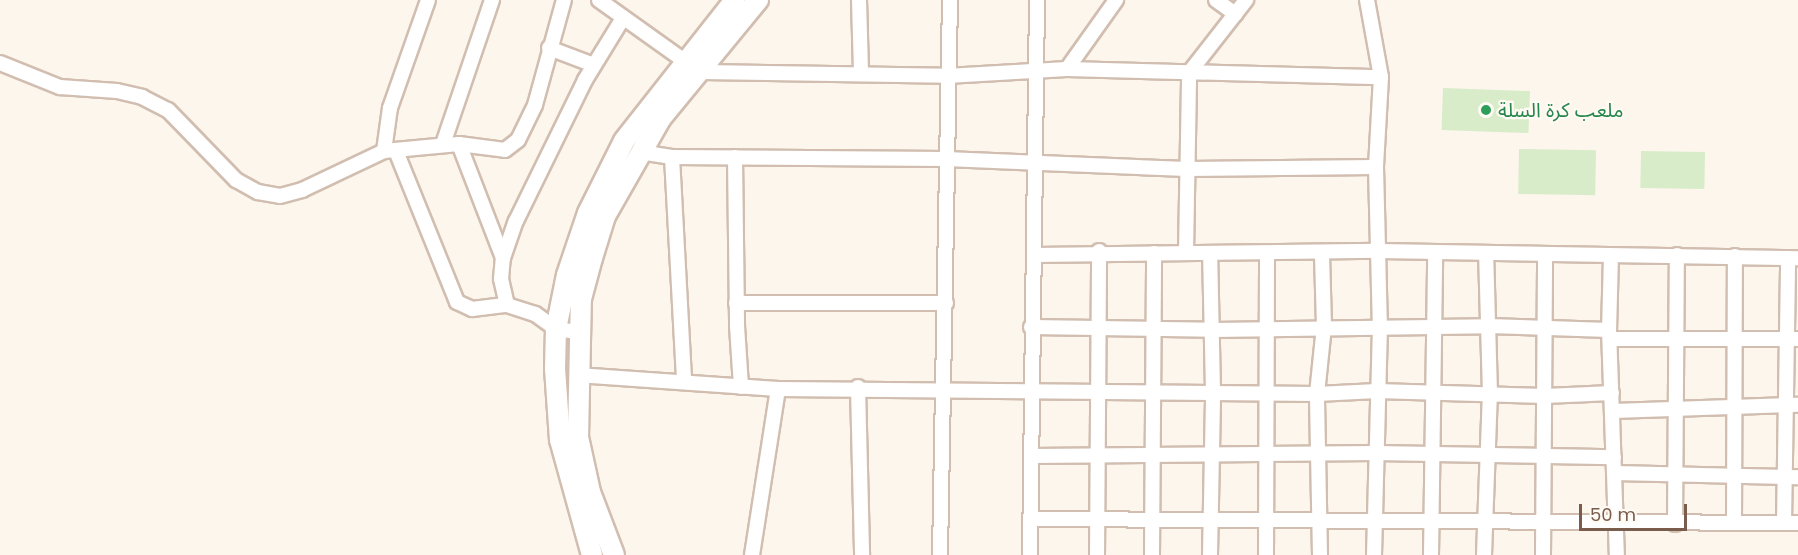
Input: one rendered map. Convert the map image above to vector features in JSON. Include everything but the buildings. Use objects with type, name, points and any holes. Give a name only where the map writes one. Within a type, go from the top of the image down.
[{"type":"main road","points":[[592,555],[560,440],[555,369],[556,328],[567,275],[588,213],[624,141],[735,0]]},
{"type":"main road","points":[[614,555],[590,492],[578,437],[577,375],[581,299],[605,216],[640,152],[661,118],[702,72],[758,0]]},
{"type":"street","points":[[428,0],[390,108],[390,151],[457,302],[472,309],[507,305],[535,314],[556,328],[579,332]]},
{"type":"street","points":[[444,144],[492,0]]},
{"type":"street","points":[[0,63],[60,87],[117,91],[168,110],[236,180],[258,192],[280,196],[302,190],[390,151],[444,144],[459,144],[496,151],[505,150],[518,140],[535,105],[564,0]]},
{"type":"street","points":[[599,0],[686,62]]},
{"type":"street","points":[[859,0],[861,74]]},
{"type":"street","points":[[940,555],[945,390],[947,76],[950,0]]},
{"type":"street","points":[[1030,555],[1031,327],[1035,255],[1037,0]]},
{"type":"street","points":[[1067,69],[1116,0]]},
{"type":"street","points":[[1216,0],[1235,14]]},
{"type":"street","points":[[1186,253],[1189,73],[1246,0]]},
{"type":"street","points":[[1367,0],[1381,77],[1376,167],[1380,251],[1380,326],[1374,555]]},
{"type":"street","points":[[507,305],[501,279],[503,258],[516,221],[594,64],[623,18]]},
{"type":"street","points":[[549,48],[594,64]]},
{"type":"street","points":[[702,72],[947,76],[1036,73],[1067,69],[1381,77]]},
{"type":"street","points":[[459,144],[503,258]]},
{"type":"street","points":[[640,152],[672,157],[946,159],[1187,169],[1376,167]]},
{"type":"street","points":[[672,157],[684,382]]},
{"type":"street","points":[[735,157],[736,303],[741,387]]},
{"type":"street","points":[[1030,519],[1432,518],[1616,520],[1675,524],[1791,523],[1793,258],[1435,254],[1380,251],[1154,253],[1099,251],[1035,255]]},
{"type":"street","points":[[1097,555],[1096,328],[1099,251]]},
{"type":"street","points":[[1152,555],[1154,253]]},
{"type":"street","points":[[1210,253],[1213,330],[1210,555]]},
{"type":"street","points":[[1266,555],[1267,253]]},
{"type":"street","points":[[1320,555],[1321,453],[1317,394],[1324,326],[1322,253]]},
{"type":"street","points":[[1431,555],[1435,254]]},
{"type":"street","points":[[1484,555],[1490,394],[1486,254]]},
{"type":"street","points":[[1543,555],[1545,255]]},
{"type":"street","points":[[1611,255],[1609,335],[1617,555]]},
{"type":"street","points":[[1675,524],[1677,255]]},
{"type":"street","points":[[1734,523],[1735,256]]},
{"type":"street","points":[[736,303],[946,303]]},
{"type":"street","points":[[1031,327],[1213,330],[1324,326],[1489,326],[1545,327],[1609,335],[1675,338],[1792,339]]},
{"type":"street","points":[[577,375],[778,389],[858,387],[1032,392],[1317,394],[1377,391],[1544,396],[1612,393]]},
{"type":"street","points":[[858,387],[862,555]]},
{"type":"street","points":[[752,555],[778,389]]},
{"type":"street","points":[[1613,411],[1792,405]]},
{"type":"street","points":[[1032,456],[1376,453],[1614,457]]},
{"type":"street","points":[[1615,473],[1791,477]]},
{"type":"green space","name":"ملعب كرة السلة","points":[[1443,88],[1530,91],[1528,133],[1442,130]]},
{"type":"green space","name":"ملعب كرة السلة","points":[[1519,149],[1596,150],[1595,195],[1518,194]]},
{"type":"green space","name":"ملعب كرة السلة","points":[[1641,151],[1705,152],[1704,189],[1640,188]]},
{"type":"place","name":"ملعب كرة السلة","points":[[1486,110]]}]
